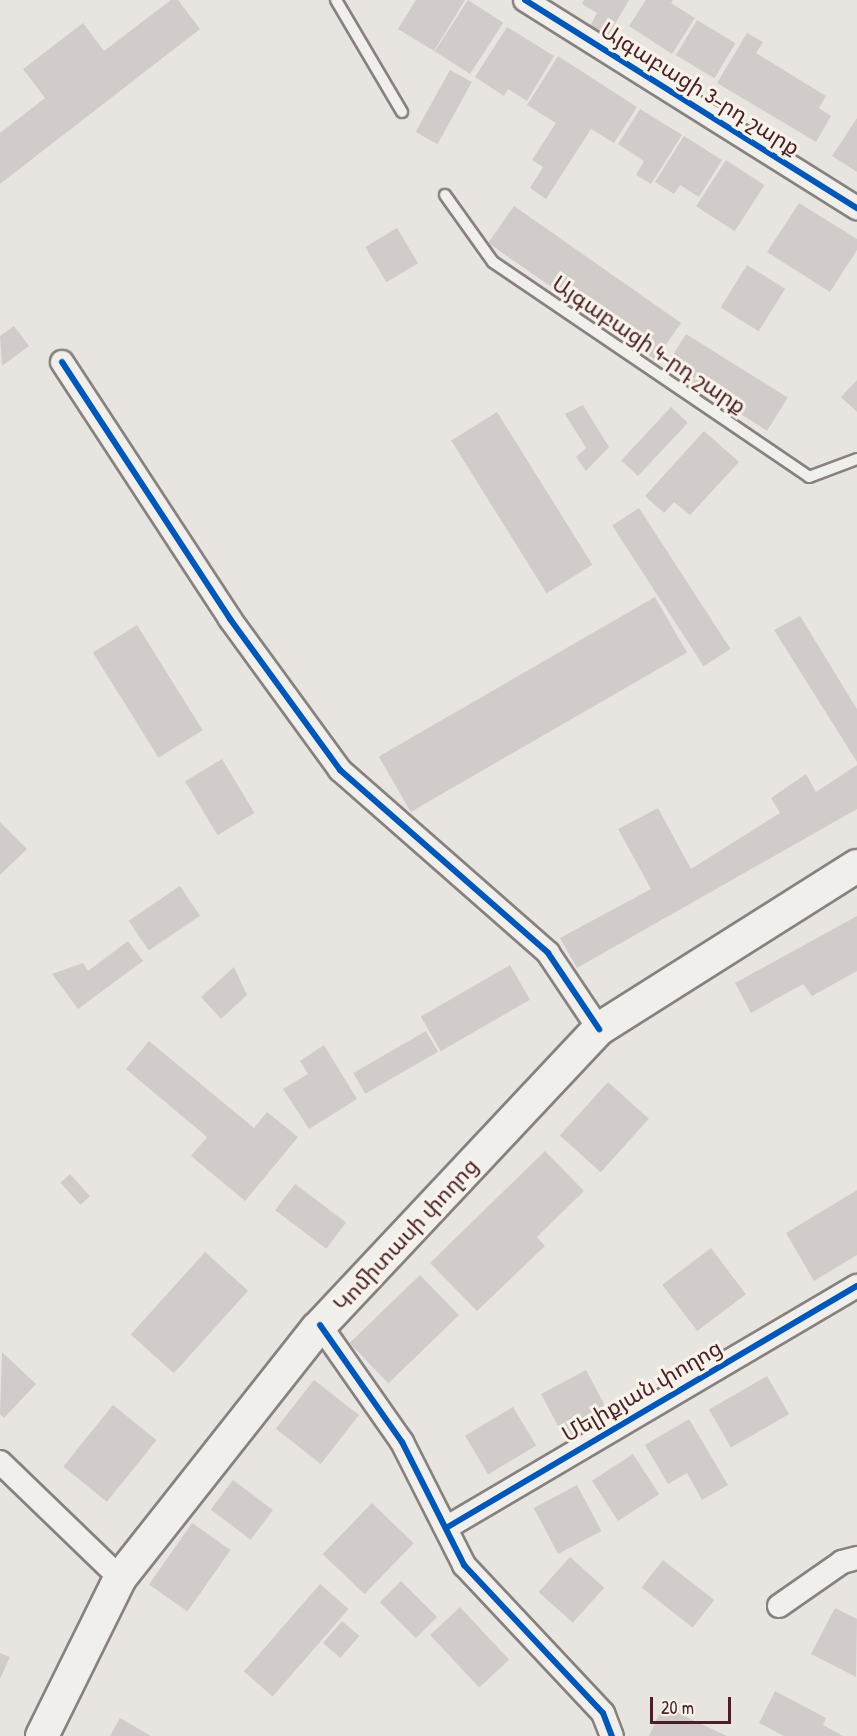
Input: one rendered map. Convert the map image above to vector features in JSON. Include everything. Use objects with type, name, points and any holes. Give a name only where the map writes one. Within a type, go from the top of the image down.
[{"type":"main road","name":"Կոմիտասի փողոց","points":[[42,1736],[120,1578],[320,1325],[599,1029],[857,866]]},
{"type":"street","name":"Այգաբացի 3-րդ շարք","points":[[525,0],[857,208]]},
{"type":"street","points":[[62,362],[230,619],[340,770],[548,953],[599,1029]]},
{"type":"street","name":"Մելիքյան փողոց","points":[[446,1528],[857,1286]]},
{"type":"street","points":[[320,1325],[402,1442],[464,1565],[603,1713],[612,1736]]},
{"type":"street","points":[[0,1462],[120,1578]]},
{"type":"street","points":[[779,1606],[842,1562],[857,1558]]},
{"type":"lane","points":[[336,0],[402,112]]},
{"type":"lane","name":"Այգաբացի 4-րդ շարք","points":[[445,195],[493,262],[809,477],[857,459]]},
{"type":"building","points":[[171,0],[178,0],[200,29],[0,184],[0,133],[45,98],[23,69],[83,23],[104,51]]},
{"type":"building","points":[[416,0],[465,0],[434,51],[398,29]]},
{"type":"building","points":[[468,0],[503,23],[470,74],[435,51]]},
{"type":"building","points":[[584,0],[629,0],[608,36],[590,26],[597,13],[582,4]]},
{"type":"building","points":[[646,0],[673,0],[671,3],[695,18],[672,54],[629,26]]},
{"type":"building","points":[[697,20],[736,43],[714,78],[676,55]]},
{"type":"building","points":[[507,27],[554,56],[527,101],[508,89],[504,96],[475,77]]},
{"type":"building","points":[[747,33],[763,42],[756,53],[826,96],[819,108],[831,116],[816,142],[717,83]]},
{"type":"building","points":[[558,56],[637,107],[614,143],[591,129],[546,199],[530,188],[543,167],[532,160],[556,123],[527,105]]},
{"type":"building","points":[[450,70],[472,82],[437,144],[416,132]]},
{"type":"building","points":[[640,109],[682,135],[651,184],[636,175],[644,161],[618,144]]},
{"type":"building","points":[[857,118],[857,172],[832,156]]},
{"type":"building","points":[[684,136],[722,160],[699,197],[680,185],[674,194],[655,182]]},
{"type":"building","points":[[726,160],[765,185],[735,231],[696,206]]},
{"type":"building","points":[[799,203],[857,239],[857,250],[830,292],[767,252]]},
{"type":"building","points":[[514,206],[681,323],[655,360],[488,243]]},
{"type":"building","points":[[397,228],[418,263],[386,282],[365,247]]},
{"type":"building","points":[[747,265],[785,289],[759,331],[721,307]]},
{"type":"building","points":[[14,326],[29,346],[2,366],[0,336]]},
{"type":"building","points":[[686,334],[788,398],[767,431],[665,367]]},
{"type":"building","points":[[857,380],[857,412],[841,397]]},
{"type":"building","points":[[583,405],[609,447],[586,471],[576,457],[586,448],[565,414]]},
{"type":"building","points":[[671,407],[688,423],[638,476],[621,460]]},
{"type":"building","points":[[497,412],[592,565],[547,593],[451,441]]},
{"type":"building","points":[[704,431],[739,462],[690,515],[674,502],[664,513],[645,496]]},
{"type":"building","points":[[639,508],[730,649],[704,666],[612,525]]},
{"type":"building","points":[[655,597],[687,652],[411,812],[379,757]]},
{"type":"building","points":[[800,616],[857,709],[857,762],[774,630]]},
{"type":"building","points":[[137,625],[203,730],[159,758],[93,653]]},
{"type":"building","points":[[222,759],[254,813],[218,835],[185,781]]},
{"type":"building","points":[[857,765],[857,809],[577,968],[560,938],[651,889],[618,829],[658,808],[691,869],[780,813],[771,798],[806,774],[816,792]]},
{"type":"building","points":[[0,822],[27,849],[0,875]]},
{"type":"building","points":[[180,886],[200,916],[149,951],[129,921]]},
{"type":"building","points":[[857,916],[857,971],[812,996],[803,984],[751,1013],[735,983]]},
{"type":"building","points":[[128,941],[143,961],[78,1009],[52,974],[83,963],[88,971]]},
{"type":"building","points":[[510,965],[530,1000],[441,1051],[421,1017]]},
{"type":"building","points":[[234,967],[247,995],[221,1019],[201,997]]},
{"type":"building","points":[[426,1031],[438,1052],[365,1094],[353,1073]]},
{"type":"building","points":[[149,1041],[254,1128],[267,1112],[298,1137],[245,1201],[191,1156],[207,1137],[126,1069]]},
{"type":"building","points":[[324,1045],[357,1099],[309,1129],[283,1089],[308,1074],[300,1061]]},
{"type":"building","points":[[608,1082],[649,1119],[601,1172],[560,1136]]},
{"type":"building","points":[[545,1151],[584,1191],[537,1237],[545,1246],[477,1311],[430,1263]]},
{"type":"building","points":[[70,1174],[90,1196],[80,1205],[60,1183]]},
{"type":"building","points":[[295,1184],[346,1223],[326,1249],[275,1210]]},
{"type":"building","points":[[857,1190],[857,1255],[814,1281],[786,1233]]},
{"type":"building","points":[[711,1248],[746,1294],[697,1331],[662,1285]]},
{"type":"building","points":[[205,1252],[248,1291],[174,1373],[131,1334]]},
{"type":"building","points":[[420,1275],[459,1315],[388,1383],[350,1343]]},
{"type":"building","points":[[2,1352],[36,1384],[4,1418],[0,1414]]},
{"type":"building","points":[[586,1370],[612,1419],[567,1443],[541,1394]]},
{"type":"building","points":[[767,1376],[789,1414],[731,1448],[709,1410]]},
{"type":"building","points":[[314,1380],[359,1415],[321,1464],[276,1429]]},
{"type":"building","points":[[113,1405],[157,1440],[107,1502],[63,1466]]},
{"type":"building","points":[[513,1407],[536,1446],[488,1474],[465,1436]]},
{"type":"building","points":[[689,1419],[728,1485],[702,1500],[687,1473],[668,1484],[645,1445]]},
{"type":"building","points":[[633,1454],[659,1494],[618,1521],[592,1481]]},
{"type":"building","points":[[233,1480],[273,1510],[251,1540],[211,1510]]},
{"type":"building","points":[[577,1485],[601,1531],[558,1554],[534,1508]]},
{"type":"building","points":[[372,1503],[414,1543],[364,1594],[323,1554]]},
{"type":"building","points":[[192,1523],[231,1550],[187,1611],[149,1584]]},
{"type":"building","points":[[570,1557],[604,1588],[573,1623],[539,1592]]},
{"type":"building","points":[[663,1560],[714,1600],[693,1628],[641,1588]]},
{"type":"building","points":[[401,1581],[437,1617],[416,1638],[380,1602]]},
{"type":"building","points":[[320,1584],[349,1609],[273,1696],[244,1672]]},
{"type":"building","points":[[460,1607],[509,1660],[479,1688],[430,1635]]},
{"type":"building","points":[[835,1608],[857,1619],[856,1677],[811,1654]]},
{"type":"building","points":[[342,1621],[359,1636],[340,1658],[323,1643]]},
{"type":"building","points":[[0,1653],[10,1657],[0,1679]]},
{"type":"building","points":[[775,1691],[826,1718],[823,1725],[843,1736],[784,1736],[759,1723]]},
{"type":"building","points":[[663,1706],[727,1736],[649,1736]]},
{"type":"building","points":[[120,1718],[151,1736],[110,1736]]},
{"type":"cycle path","points":[[525,0],[857,208]]},
{"type":"cycle path","points":[[62,362],[230,619],[340,770],[548,953],[599,1029]]},
{"type":"cycle path","points":[[446,1528],[857,1286]]},
{"type":"cycle path","points":[[320,1325],[402,1442],[464,1565],[603,1713],[612,1736]]}]
